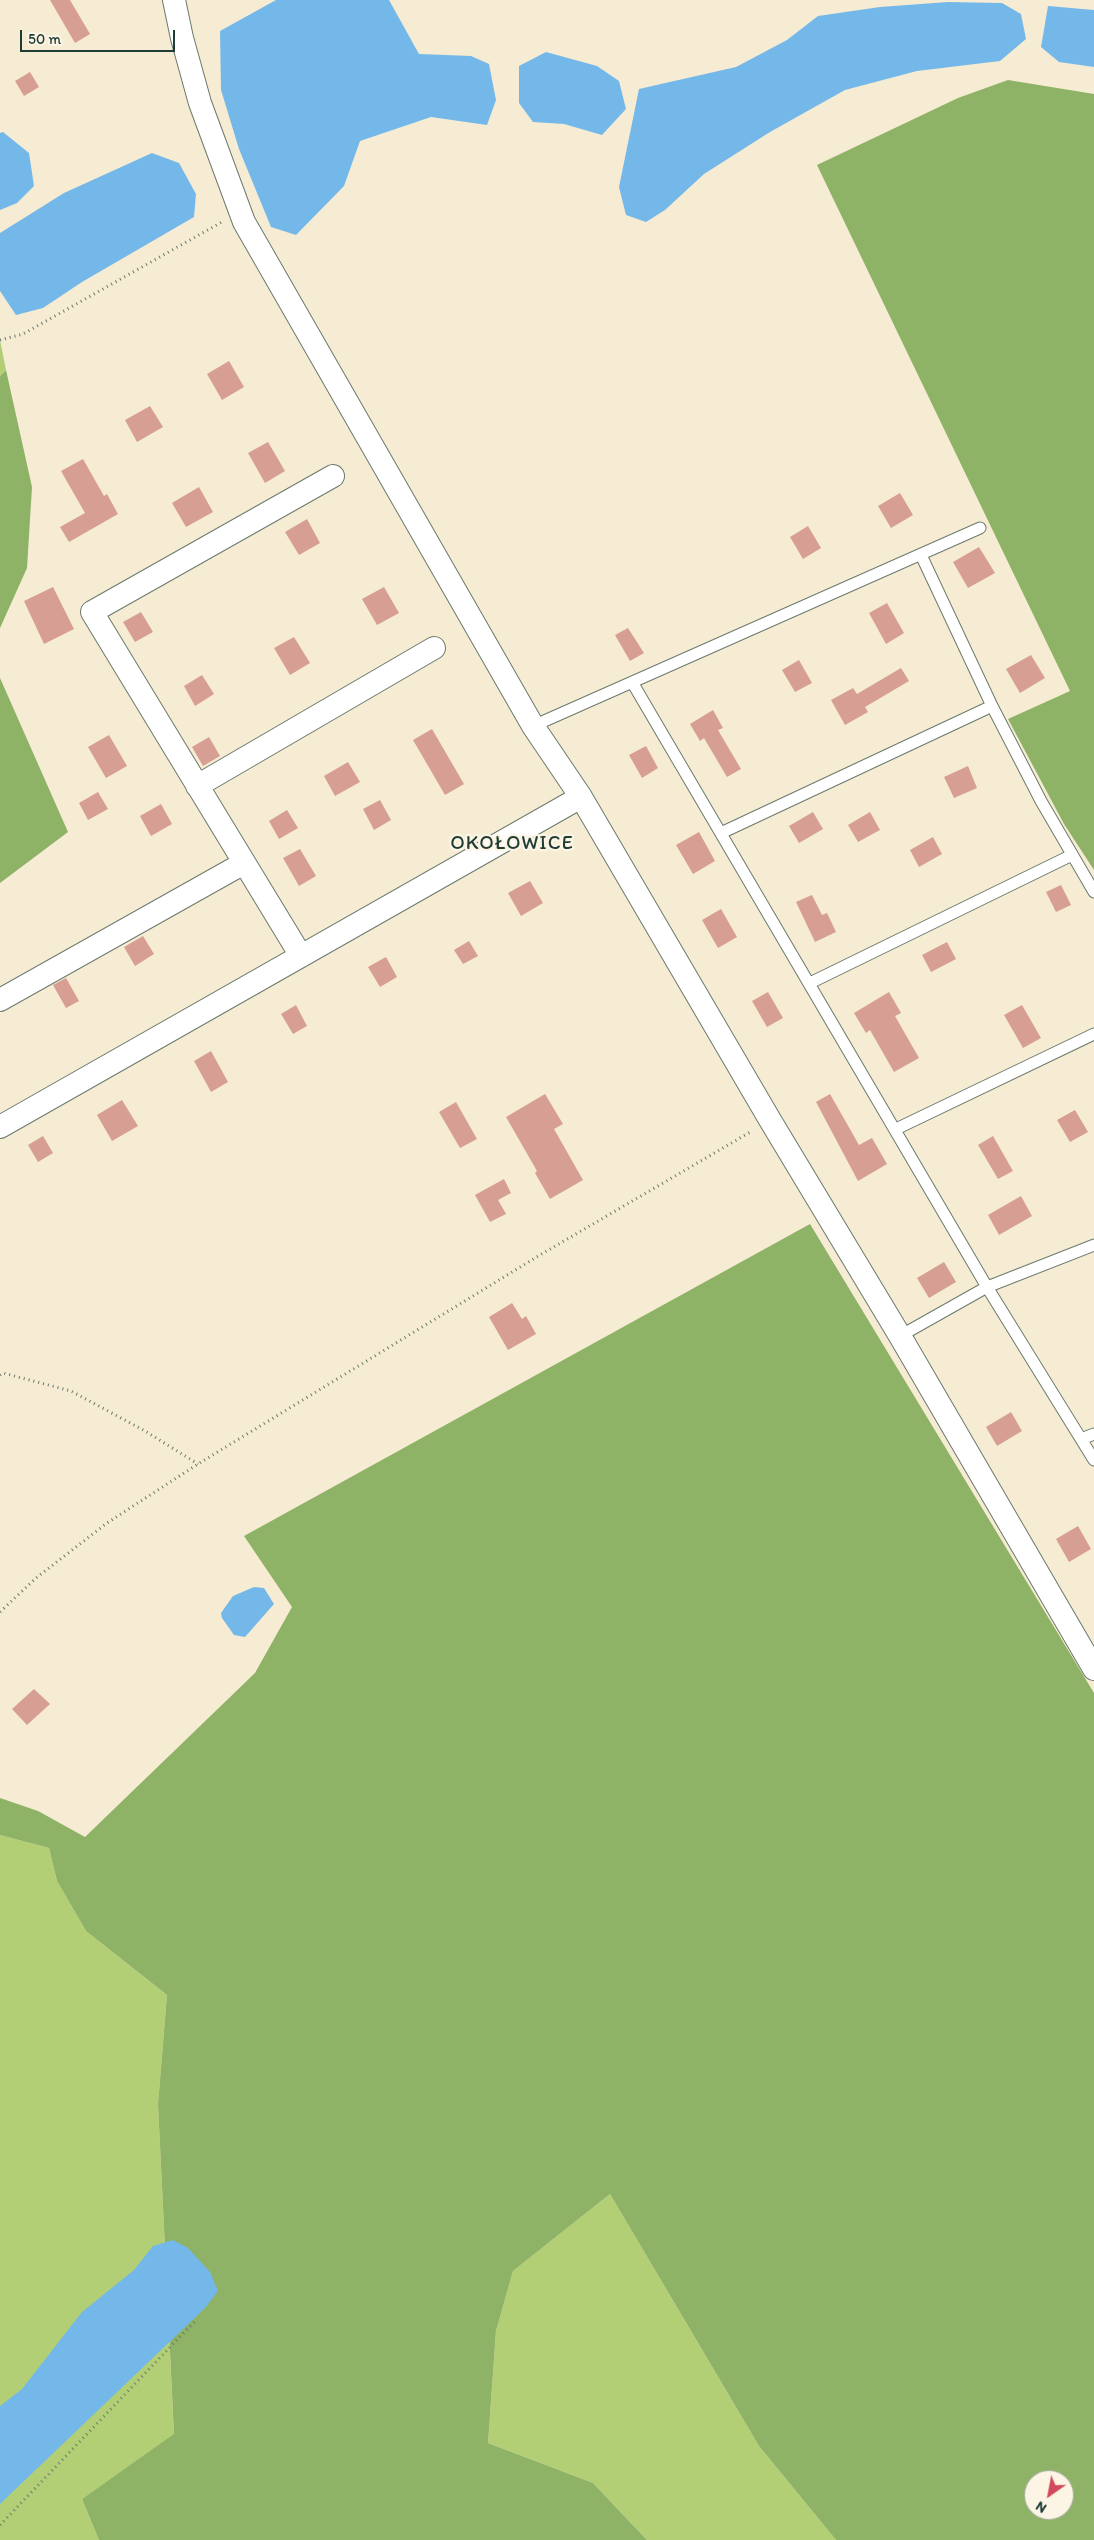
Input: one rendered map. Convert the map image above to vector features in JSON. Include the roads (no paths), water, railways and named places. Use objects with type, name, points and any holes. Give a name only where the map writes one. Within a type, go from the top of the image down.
[{"type":"street","points":[[174,0],[182,38],[200,103],[244,222],[533,726],[581,797],[770,1120],[900,1336],[1094,1669]]},
{"type":"street","points":[[301,956],[92,612],[333,476]]},
{"type":"street","points":[[197,786],[434,648]]},
{"type":"street","points":[[0,1127],[581,797]]},
{"type":"street","points":[[0,1000],[244,863]]},
{"type":"lane","points":[[533,726],[980,528]]},
{"type":"lane","points":[[921,555],[992,706],[1072,856],[1094,892]]},
{"type":"lane","points":[[632,682],[988,1287],[1094,1460]]},
{"type":"lane","points":[[721,833],[992,706]]},
{"type":"lane","points":[[810,983],[1072,856]]},
{"type":"lane","points":[[896,1129],[1094,1034]]},
{"type":"lane","points":[[900,1336],[988,1287],[1094,1245]]},
{"type":"lane","points":[[1081,1439],[1094,1434]]},
{"type":"water","points":[[276,0],[389,0],[419,54],[471,56],[489,64],[496,100],[487,125],[431,117],[360,141],[344,186],[296,235],[271,227],[239,149],[221,90],[220,31]]},
{"type":"water","points":[[948,2],[1002,3],[1021,14],[1026,39],[1000,61],[917,71],[845,90],[770,132],[704,174],[665,210],[646,222],[626,215],[619,187],[639,89],[736,67],[787,40],[818,16],[880,7]]},
{"type":"water","points":[[1048,6],[1094,10],[1094,67],[1059,62],[1041,47]]},
{"type":"water","points":[[546,52],[597,66],[619,81],[626,109],[602,135],[564,124],[533,122],[519,103],[519,66]]},
{"type":"water","points":[[3,132],[29,153],[34,186],[17,203],[0,210],[0,133]]},
{"type":"water","points":[[152,153],[179,163],[196,194],[194,217],[82,282],[43,308],[16,315],[0,291],[0,233],[64,193]]},
{"type":"water","points":[[254,1587],[264,1588],[274,1604],[245,1637],[234,1635],[222,1618],[221,1613],[233,1596]]},
{"type":"water","points":[[173,2240],[188,2248],[210,2272],[218,2291],[205,2308],[0,2504],[0,2406],[22,2389],[82,2312],[134,2270],[153,2246]]},
{"type":"district","name":"OKOŁOWICE","points":[[512,844]]}]
